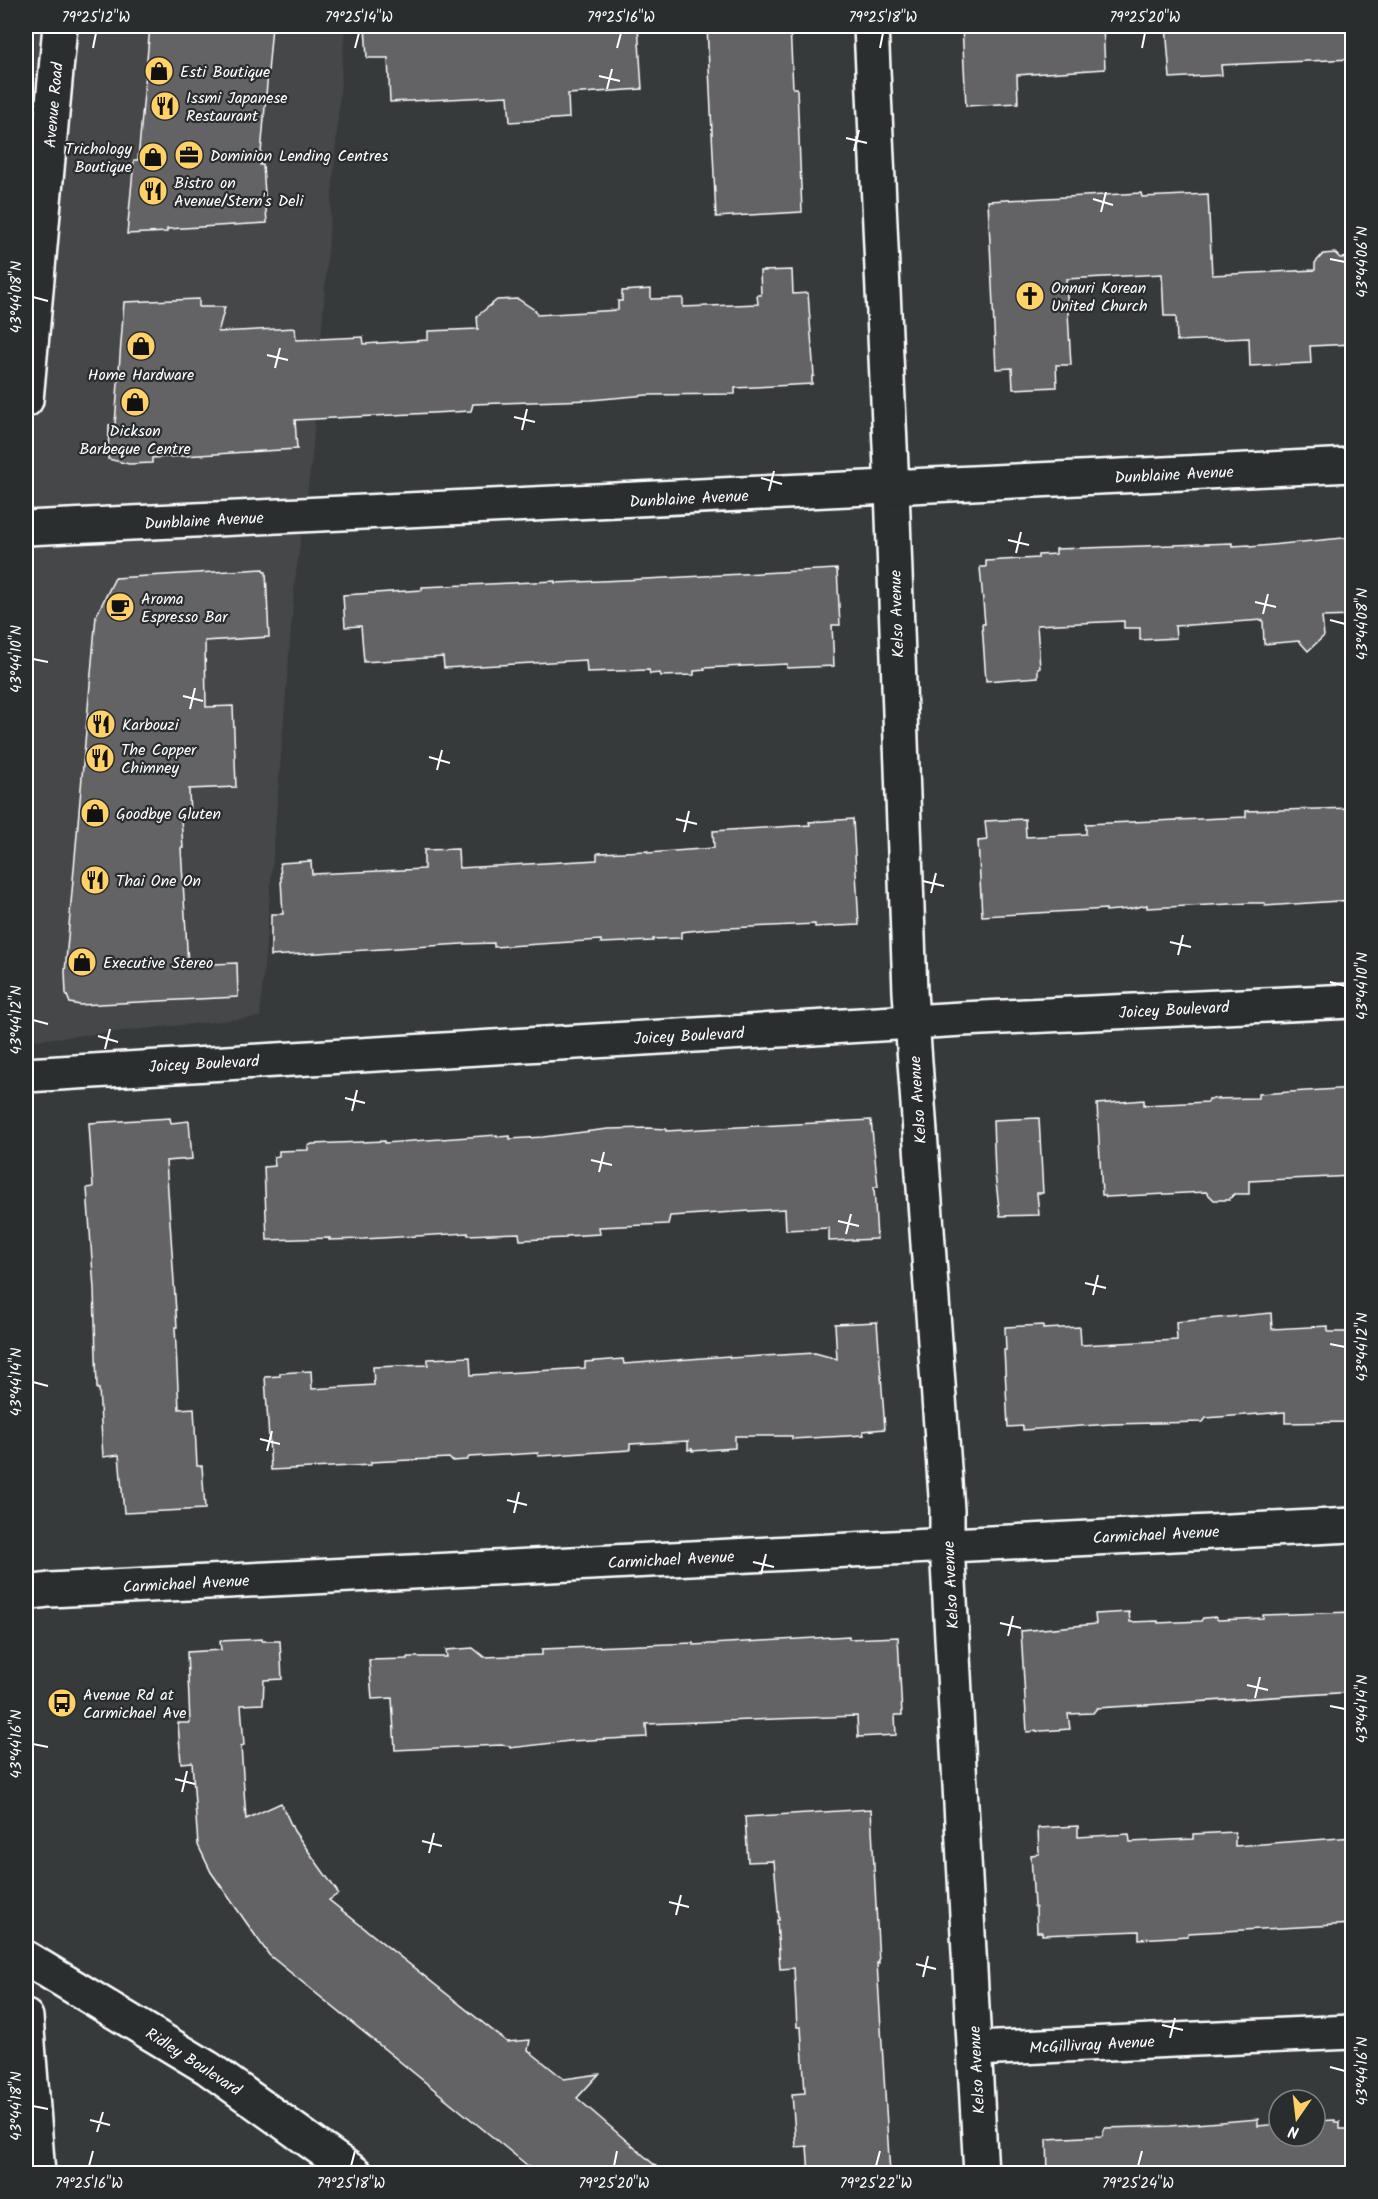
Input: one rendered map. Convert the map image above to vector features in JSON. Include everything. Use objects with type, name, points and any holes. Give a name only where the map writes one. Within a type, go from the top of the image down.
[{"type":"street","name":"Avenue Road","points":[[26,400],[60,26]]},
{"type":"street","name":"Kelso Avenue","points":[[871,26],[892,489],[912,1022],[947,1510],[981,2174]]},
{"type":"street","name":"Dunblaine Avenue","points":[[26,528],[892,489],[1353,465]]},
{"type":"street","name":"Joicey Boulevard","points":[[26,1075],[912,1022],[1353,1001]]},
{"type":"street","name":"Carmichael Avenue","points":[[26,1593],[49,1590],[1353,1525]]},
{"type":"street","name":"Ridley Boulevard","points":[[26,1958],[208,2068],[356,2174]]},
{"type":"street","points":[[26,2017],[38,2174]]},
{"type":"street","name":"McGillivray Avenue","points":[[975,2049],[1353,2032]]},
{"type":"shaded area","points":[[26,26],[345,26],[312,458],[295,580],[260,1017],[26,1041]]},
{"type":"building","points":[[150,26],[272,26],[260,165],[263,165],[267,223],[167,229],[167,232],[127,234],[134,160],[138,160]]},
{"type":"building","points":[[365,26],[638,26],[642,89],[568,94],[569,118],[510,122],[508,96],[390,102],[388,58],[367,58]]},
{"type":"building","points":[[707,26],[790,26],[793,88],[797,88],[802,212],[716,217]]},
{"type":"building","points":[[962,26],[1103,26],[1105,69],[1017,75],[1018,103],[966,106]]},
{"type":"building","points":[[1166,26],[1353,26],[1353,59],[1221,65],[1222,75],[1170,78]]},
{"type":"building","name":"Onnuri Korean United Church","points":[[1141,193],[1142,197],[1208,194],[1212,275],[1315,270],[1315,263],[1323,254],[1335,253],[1340,258],[1353,257],[1353,344],[1310,346],[1311,363],[1250,366],[1249,338],[1177,341],[1176,316],[1164,316],[1162,274],[1066,279],[1071,365],[1056,365],[1057,387],[1013,389],[1012,368],[996,369],[988,201]]},
{"type":"building","points":[[792,270],[793,294],[808,293],[814,376],[812,376],[812,384],[735,388],[735,394],[647,395],[591,400],[473,404],[471,411],[295,420],[297,449],[152,458],[152,463],[129,464],[108,459],[109,425],[115,424],[124,302],[199,299],[199,307],[225,307],[218,332],[295,328],[296,340],[363,337],[364,344],[428,340],[428,331],[478,329],[477,316],[497,300],[518,299],[536,311],[537,315],[618,310],[618,301],[622,301],[622,291],[651,289],[651,299],[683,298],[683,307],[758,304],[757,295],[761,295],[760,271]]},
{"type":"building","points":[[1353,537],[1353,616],[1322,617],[1324,636],[1308,651],[1299,641],[1264,644],[1263,620],[1175,626],[1176,638],[1140,640],[1140,628],[1124,628],[1124,621],[1037,625],[1040,668],[1038,668],[1038,677],[986,681],[982,624],[985,624],[980,567],[986,567],[986,561],[1038,558],[1038,555],[1056,554],[1056,549],[1232,543],[1232,546],[1249,545],[1250,547]]},
{"type":"building","points":[[263,569],[266,572],[269,637],[205,641],[206,707],[233,706],[236,787],[189,789],[190,818],[181,818],[188,965],[237,963],[238,997],[80,1005],[70,1003],[66,993],[65,972],[96,616],[115,578]]},
{"type":"building","points":[[837,569],[840,625],[832,625],[834,666],[787,668],[787,664],[704,668],[705,670],[694,671],[694,675],[661,676],[660,673],[650,674],[649,670],[587,672],[586,660],[444,668],[443,657],[364,662],[361,626],[345,627],[343,595],[422,590],[422,587]]},
{"type":"building","points":[[1353,808],[1353,900],[1265,906],[1265,903],[1251,903],[1147,908],[1147,905],[1106,911],[1106,909],[982,916],[978,841],[987,840],[985,821],[1025,819],[1026,837],[1086,834],[1086,824],[1246,817],[1246,811]]},
{"type":"building","points":[[853,819],[859,925],[815,927],[815,924],[708,929],[681,932],[681,938],[653,939],[653,941],[601,943],[601,940],[494,947],[494,943],[462,944],[271,956],[271,914],[283,914],[280,863],[311,861],[312,874],[424,869],[424,850],[458,849],[459,868],[597,860],[599,853],[648,851],[648,853],[714,848],[713,831],[810,825],[809,822]]},
{"type":"building","points":[[1353,1088],[1353,1176],[1249,1181],[1249,1194],[1234,1194],[1229,1200],[1214,1200],[1206,1192],[1106,1197],[1102,1195],[1097,1104],[1144,1100],[1144,1105],[1208,1102],[1209,1099],[1258,1098],[1258,1094]]},
{"type":"building","points":[[170,1118],[171,1123],[189,1121],[192,1159],[166,1161],[177,1327],[175,1327],[179,1409],[194,1408],[197,1466],[202,1466],[205,1509],[124,1513],[119,1455],[103,1457],[99,1389],[97,1389],[94,1289],[87,1188],[93,1187],[89,1123]]},
{"type":"building","points":[[1039,1118],[1043,1193],[1037,1193],[1039,1215],[1000,1216],[995,1174],[993,1120]]},
{"type":"building","points":[[871,1120],[878,1187],[874,1187],[877,1239],[829,1241],[829,1228],[786,1230],[785,1209],[670,1216],[668,1224],[599,1227],[600,1234],[566,1236],[566,1238],[520,1240],[519,1233],[468,1235],[468,1233],[364,1239],[267,1240],[264,1167],[275,1166],[274,1157],[279,1156],[279,1151],[308,1150],[308,1146],[312,1144],[385,1141],[385,1143],[497,1135],[497,1137],[510,1136],[510,1139],[608,1129],[648,1128],[666,1129],[666,1131]]},
{"type":"building","points":[[1271,1313],[1272,1329],[1328,1326],[1328,1332],[1353,1332],[1353,1422],[1285,1423],[1285,1412],[1206,1418],[1203,1422],[1111,1424],[1023,1430],[1023,1426],[1008,1427],[1005,1327],[1043,1325],[1043,1329],[1080,1327],[1081,1345],[1177,1340],[1176,1322]]},
{"type":"building","points":[[877,1322],[885,1429],[863,1431],[864,1435],[792,1439],[792,1436],[735,1436],[735,1448],[692,1451],[692,1449],[688,1450],[688,1441],[630,1444],[630,1450],[538,1456],[538,1453],[469,1457],[467,1460],[452,1461],[449,1458],[371,1462],[371,1465],[271,1470],[265,1377],[280,1376],[280,1373],[311,1371],[312,1389],[374,1385],[373,1367],[428,1365],[428,1359],[470,1357],[471,1375],[585,1368],[585,1362],[623,1359],[624,1364],[729,1356],[730,1358],[815,1353],[837,1359],[835,1324]]},
{"type":"building","points":[[1129,1612],[1130,1622],[1158,1621],[1158,1623],[1201,1621],[1203,1618],[1215,1617],[1218,1620],[1263,1618],[1263,1615],[1353,1612],[1353,1692],[1097,1708],[1093,1713],[1068,1714],[1070,1729],[1027,1732],[1021,1631],[1096,1624],[1095,1614]]},
{"type":"building","points":[[849,1636],[849,1639],[898,1637],[902,1715],[895,1715],[896,1735],[858,1737],[857,1716],[646,1724],[647,1737],[570,1741],[510,1748],[510,1746],[501,1745],[395,1750],[392,1698],[372,1699],[369,1660],[447,1657],[446,1650],[473,1648],[484,1657],[542,1655],[542,1649],[693,1643],[693,1645]]},
{"type":"building","points":[[262,1639],[262,1641],[280,1641],[282,1679],[264,1680],[263,1704],[241,1705],[246,1819],[281,1803],[294,1831],[337,1891],[338,1894],[329,1900],[507,2042],[530,2040],[528,2050],[564,2079],[599,2074],[577,2098],[665,2174],[538,2174],[269,1955],[211,1872],[198,1845],[192,1762],[181,1763],[178,1723],[190,1723],[187,1652],[221,1650],[220,1641]]},
{"type":"building","points":[[871,1809],[879,1963],[877,1963],[890,2174],[809,2174],[807,2146],[796,2147],[792,2094],[805,2093],[801,2027],[797,2027],[794,1968],[780,1969],[774,1861],[748,1862],[745,1817]]},
{"type":"building","points":[[1078,1826],[1078,1837],[1129,1834],[1130,1842],[1193,1839],[1193,1834],[1235,1832],[1235,1846],[1353,1837],[1353,1924],[1188,1933],[1188,1936],[1139,1939],[1139,1931],[1042,1935],[1042,1932],[1037,1932],[1031,1855],[1039,1854],[1038,1828]]},
{"type":"building","points":[[1258,2119],[1258,2126],[1267,2125],[1267,2148],[1327,2148],[1327,2120],[1335,2120],[1335,2122],[1340,2122],[1340,2129],[1353,2129],[1353,2169],[1343,2169],[1343,2174],[1048,2174],[1047,2139],[1102,2136],[1105,2128],[1170,2126]]},
{"type":"place","name":"Esti Boutique","points":[[159,71]]},
{"type":"place","name":"Issmi Japanese Restaurant","points":[[165,106]]},
{"type":"place","name":"Dominion Lending Centres","points":[[189,155]]},
{"type":"place","name":"Trichology Boutique","points":[[153,157]]},
{"type":"place","name":"Bistro on Avenue/Stern's Deli","points":[[153,191]]},
{"type":"place","name":"Onnuri Korean United Church","points":[[1030,296]]},
{"type":"place","name":"Home Hardware","points":[[141,346]]},
{"type":"place","name":"Dickson Barbeque Centre","points":[[135,402]]},
{"type":"place","name":"Aroma Espresso Bar","points":[[120,607]]},
{"type":"place","name":"Karbouzi","points":[[101,724]]},
{"type":"place","name":"The Copper Chimney","points":[[100,758]]},
{"type":"place","name":"Goodbye Gluten","points":[[95,813]]},
{"type":"place","name":"Thai One On","points":[[95,880]]},
{"type":"place","name":"Executive Stereo","points":[[82,962]]},
{"type":"place","name":"Avenue Rd at Carmichael Ave","points":[[62,1703]]}]
